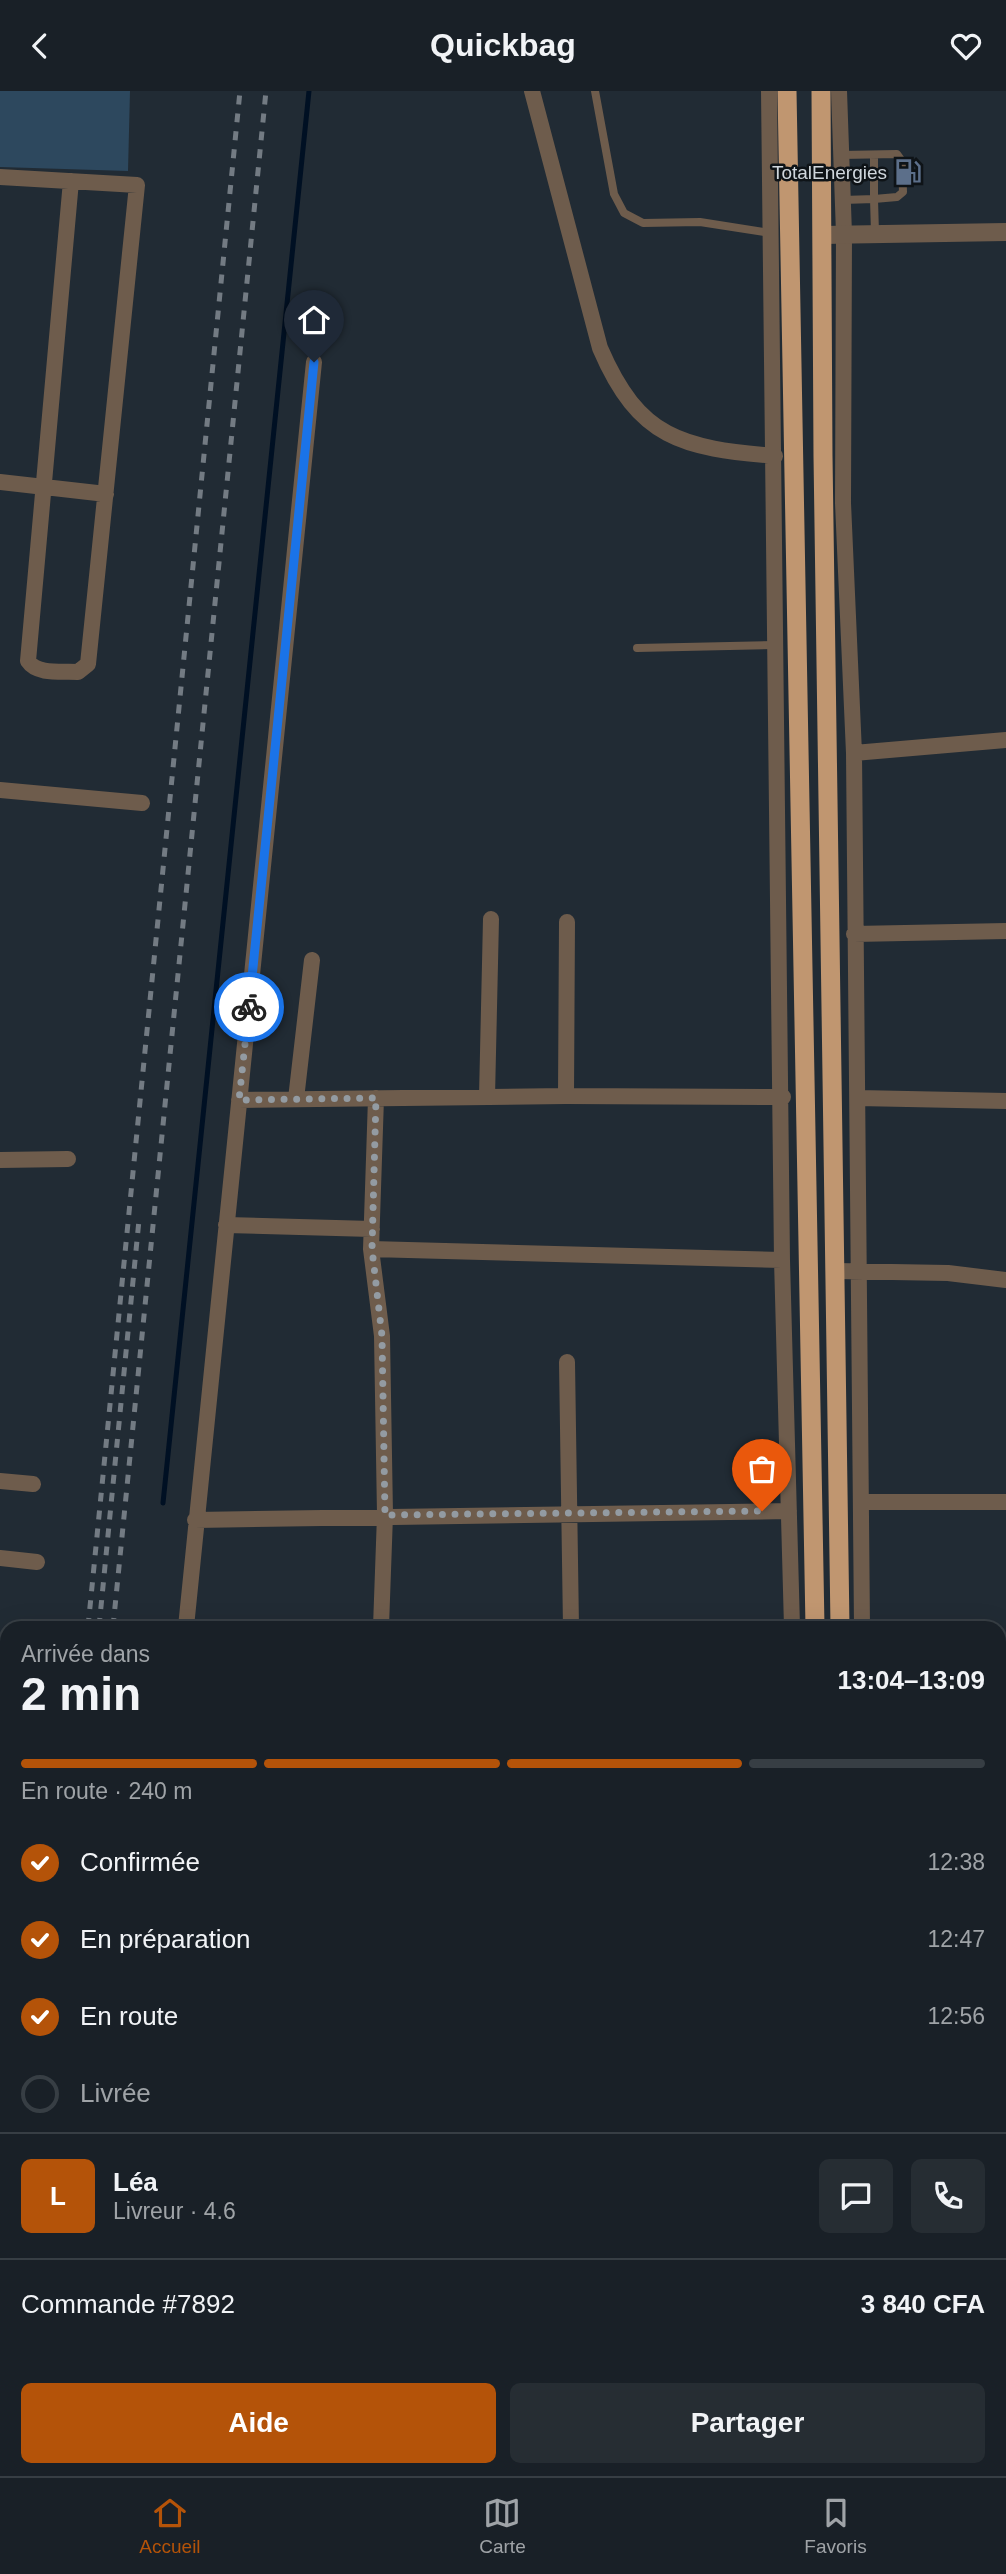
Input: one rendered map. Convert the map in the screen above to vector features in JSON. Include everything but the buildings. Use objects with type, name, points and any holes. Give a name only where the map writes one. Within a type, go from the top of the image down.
[{"type":"highway","points":[[787,91],[784,456],[815,1621]]},
{"type":"highway","points":[[821,91],[823,456],[840,1621]]},
{"type":"highway","points":[[784,456],[823,456]]},
{"type":"street","points":[[532,91],[600,348],[615,383],[635,407],[679,440],[700,448],[784,456]]},
{"type":"street","points":[[769,91],[770,233],[784,456],[775,645],[783,1097],[782,1259],[792,1621]]},
{"type":"street","points":[[839,91],[844,234],[843,503],[854,753],[862,1621]]},
{"type":"street","points":[[0,177],[71,181],[138,185],[88,664],[78,672],[41,670],[32,666],[28,660],[71,181]]},
{"type":"street","points":[[822,235],[1006,232]]},
{"type":"street","points":[[187,1621],[314,362]]},
{"type":"street","points":[[0,482],[106,494]]},
{"type":"street","points":[[854,753],[1006,740]]},
{"type":"street","points":[[0,790],[142,803]]},
{"type":"street","points":[[488,1097],[491,919]]},
{"type":"street","points":[[566,1096],[567,922]]},
{"type":"street","points":[[854,934],[1006,932]]},
{"type":"street","points":[[296,1100],[312,960]]},
{"type":"street","points":[[239,1100],[566,1096],[783,1097]]},
{"type":"street","points":[[376,1098],[372,1249],[382,1336],[385,1515],[381,1621]]},
{"type":"street","points":[[858,1098],[1006,1101]]},
{"type":"street","points":[[0,1160],[68,1160]]},
{"type":"street","points":[[226,1225],[372,1229]]},
{"type":"street","points":[[372,1249],[782,1259]]},
{"type":"street","points":[[836,1271],[948,1273],[1006,1280]]},
{"type":"street","points":[[566,1362],[571,1621]]},
{"type":"street","points":[[0,1481],[33,1484]]},
{"type":"street","points":[[862,1502],[1006,1502]]},
{"type":"street","points":[[195,1520],[385,1515],[789,1511]]},
{"type":"street","points":[[0,1558],[37,1562]]},
{"type":"lane","points":[[595,91],[614,194],[624,213],[643,223],[700,222],[770,233]]},
{"type":"lane","points":[[841,155],[897,155],[902,161],[903,192],[897,197],[843,200]]},
{"type":"lane","points":[[874,155],[875,233]]},
{"type":"lane","points":[[637,648],[775,645]]},
{"type":"shaded area","points":[[0,91],[130,91],[128,171],[0,167]]},
{"type":"waterway","points":[[163,1503],[309,91]]},
{"type":"railway","points":[[89,1621],[240,91]]},
{"type":"railway","points":[[114,1621],[266,91]]},
{"type":"railway","points":[[100,1621],[139,1220]]},
{"type":"way so far","points":[[249,1007],[239,1100],[376,1098],[372,1249],[382,1336],[385,1515],[762,1511]]},
{"type":"place","name":"TotalEnergies","points":[[908,172]]},
{"type":"route","points":[[249,1007],[314,362]]}]
